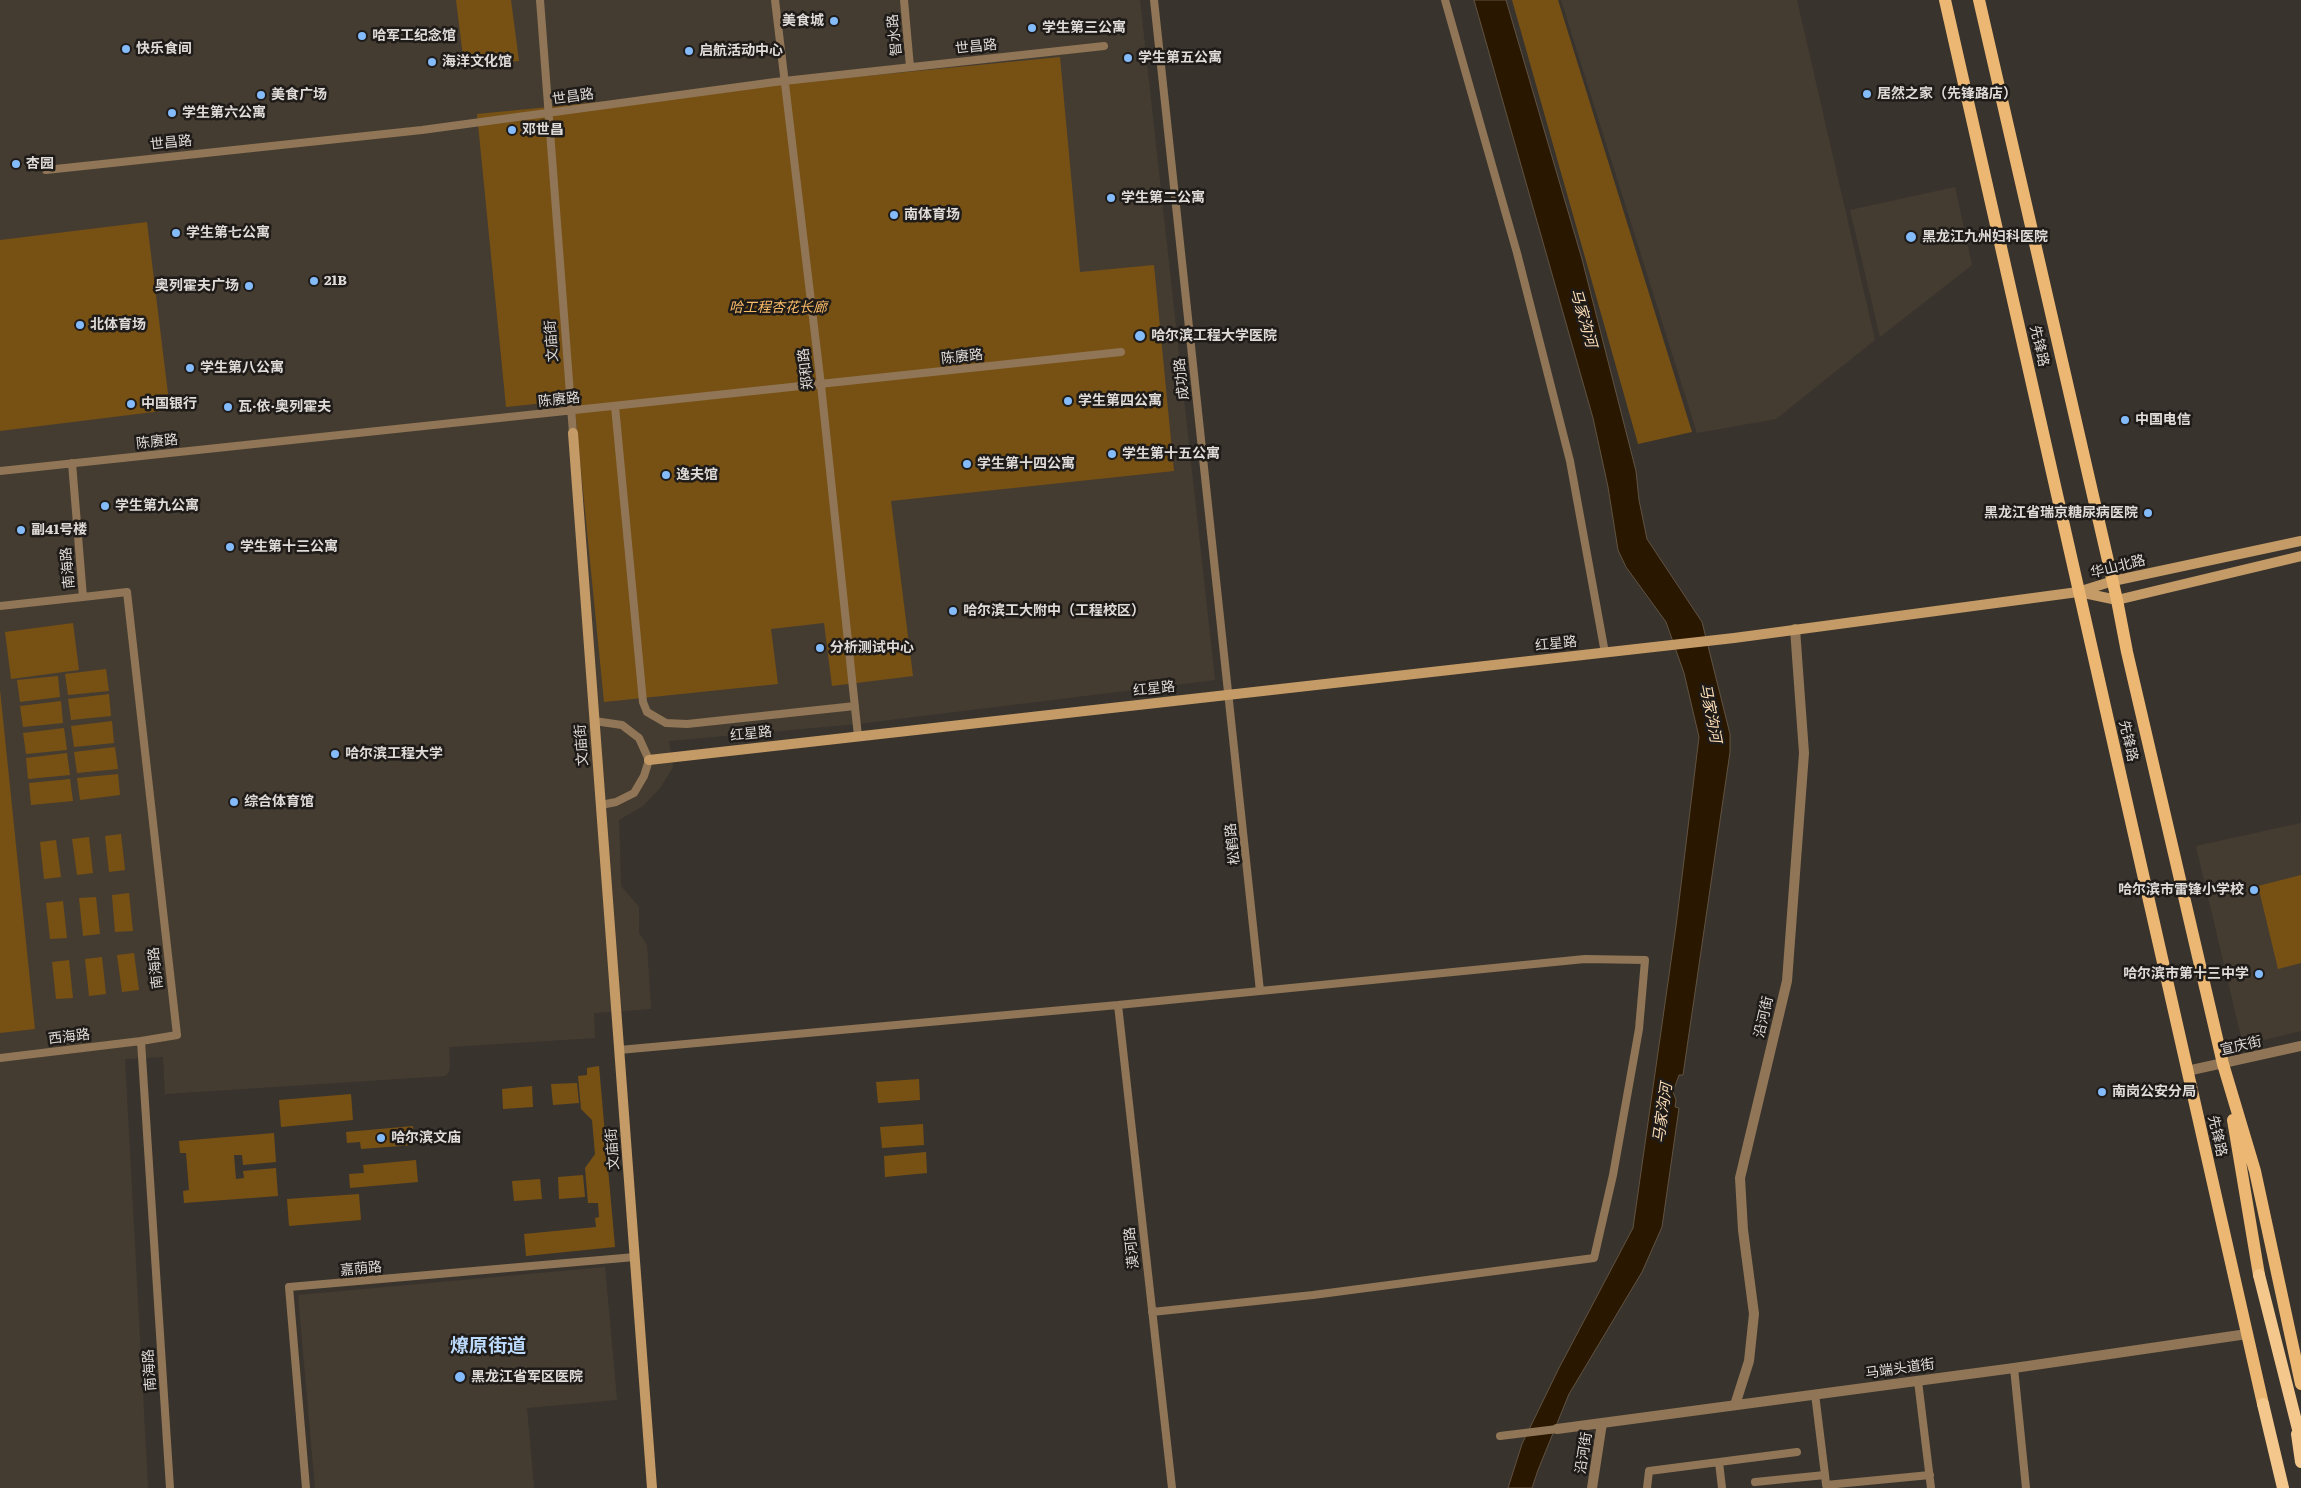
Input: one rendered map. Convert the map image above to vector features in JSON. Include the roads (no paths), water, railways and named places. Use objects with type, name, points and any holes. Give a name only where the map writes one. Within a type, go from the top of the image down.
[{"type":"highway","points":[[2259,1275],[2301,1442]]},
{"type":"highway","name":"先锋路","points":[[2264,1404],[2283,1488]]},
{"type":"highway","points":[[2295,1419],[2301,1462]]},
{"type":"main road","name":"先锋路","points":[[1945,0],[2246,1334],[2264,1404]]},
{"type":"main road","name":"先锋路","points":[[1979,0],[2113,581],[2127,652],[2224,1064],[2255,1171],[2301,1384]]},
{"type":"main road","name":"文庙街","points":[[572,433],[652,1488]]},
{"type":"main road","name":"华山北路","points":[[2078,592],[2113,581],[2301,541]]},
{"type":"main road","name":"华山北路","points":[[2078,592],[2117,600],[2301,556]]},
{"type":"main road","name":"红星路","points":[[649,760],[1734,638],[2078,592]]},
{"type":"main road","points":[[2224,1064],[2259,1275]]},
{"type":"street","name":"文庙街","points":[[540,0],[572,433]]},
{"type":"street","name":"郑和路","points":[[775,0],[821,385],[858,736]]},
{"type":"street","name":"智水路","points":[[904,0],[910,67]]},
{"type":"street","name":"成功路","points":[[1154,0],[1230,695]]},
{"type":"street","points":[[1445,0],[1518,253],[1570,461],[1605,652]]},
{"type":"street","name":"世昌路","points":[[46,170],[422,130],[784,81],[1104,46]]},
{"type":"street","name":"陈赓路","points":[[0,471],[1121,352]]},
{"type":"street","points":[[615,406],[643,702],[647,712],[666,723],[687,724],[855,706]]},
{"type":"street","name":"南海路","points":[[72,463],[83,597],[127,592],[177,1036],[141,1041],[170,1488]]},
{"type":"street","points":[[0,606],[83,597]]},
{"type":"street","name":"沿河街","points":[[1735,1405],[1749,1361],[1754,1314],[1743,1230],[1740,1178],[1787,981],[1804,753],[1796,630]]},
{"type":"street","name":"松鹤路","points":[[1230,695],[1260,991]]},
{"type":"street","points":[[594,721],[622,725],[639,738],[649,760],[644,776],[634,793],[616,802],[601,805]]},
{"type":"street","points":[[619,1050],[1585,959],[1645,960],[1639,1029],[1613,1175],[1594,1258],[1312,1296],[1152,1312]]},
{"type":"street","name":"漠河路","points":[[1118,1004],[1172,1488]]},
{"type":"street","name":"西海路","points":[[0,1058],[141,1041]]},
{"type":"street","name":"宣庆街","points":[[2187,1071],[2301,1046]]},
{"type":"street","name":"嘉荫路","points":[[306,1488],[289,1287],[635,1257]]},
{"type":"street","name":"马端头道街","points":[[1557,1428],[2014,1368],[2246,1334]]},
{"type":"street","points":[[2014,1368],[2026,1488]]},
{"type":"street","points":[[1918,1381],[1931,1488]]},
{"type":"street","points":[[1815,1394],[1826,1485],[1862,1485],[1930,1475]]},
{"type":"street","name":"沿河街","points":[[1592,1488],[1602,1423]]},
{"type":"street","points":[[1500,1436],[1557,1428]]},
{"type":"street","points":[[1647,1488],[1649,1471],[1797,1452]]},
{"type":"street","points":[[1719,1462],[1722,1488]]},
{"type":"street","points":[[1756,1482],[1824,1475]]},
{"type":"water","name":"马家沟河","points":[[1474,0],[1506,0],[1582,259],[1636,471],[1639,500],[1647,539],[1702,622],[1730,734],[1730,752],[1683,1075],[1679,1075],[1673,1092],[1676,1100],[1675,1107],[1679,1108],[1662,1227],[1642,1272],[1569,1394],[1532,1488],[1508,1488],[1522,1444],[1559,1368],[1633,1228],[1676,926],[1699,737],[1684,673],[1666,622],[1626,567],[1618,550],[1608,487],[1593,418]]},
{"type":"place","name":"美食城","points":[[834,21]]},
{"type":"place","name":"学生第三公寓","points":[[1032,28]]},
{"type":"place","name":"哈军工纪念馆","points":[[362,36]]},
{"type":"place","name":"快乐食间","points":[[126,49]]},
{"type":"place","name":"启航活动中心","points":[[689,51]]},
{"type":"place","name":"学生第五公寓","points":[[1128,58]]},
{"type":"place","name":"海洋文化馆","points":[[432,62]]},
{"type":"place","name":"居然之家（先锋路店）","points":[[1867,94]]},
{"type":"place","name":"美食广场","points":[[261,95]]},
{"type":"place","name":"学生第六公寓","points":[[172,113]]},
{"type":"place","name":"邓世昌","points":[[512,130]]},
{"type":"place","name":"杏园","points":[[16,164]]},
{"type":"place","name":"学生第二公寓","points":[[1111,198]]},
{"type":"place","name":"南体育场","points":[[894,215]]},
{"type":"place","name":"学生第七公寓","points":[[176,233]]},
{"type":"place","name":"黑龙江九州妇科医院","points":[[1911,237]]},
{"type":"place","name":"21B","points":[[314,281]]},
{"type":"place","name":"奥列霍夫广场","points":[[249,286]]},
{"type":"place","name":"北体育场","points":[[80,325]]},
{"type":"place","name":"哈尔滨工程大学医院","points":[[1140,336]]},
{"type":"place","name":"学生第八公寓","points":[[190,368]]},
{"type":"place","name":"学生第四公寓","points":[[1068,401]]},
{"type":"place","name":"中国银行","points":[[131,404]]},
{"type":"place","name":"瓦·依·奥列霍夫","points":[[228,407]]},
{"type":"place","name":"中国电信","points":[[2125,420]]},
{"type":"place","name":"学生第十五公寓","points":[[1112,454]]},
{"type":"place","name":"学生第十四公寓","points":[[967,464]]},
{"type":"place","name":"逸夫馆","points":[[666,475]]},
{"type":"place","name":"学生第九公寓","points":[[105,506]]},
{"type":"place","name":"黑龙江省瑞京糖尿病医院","points":[[2148,513]]},
{"type":"place","name":"副41号楼","points":[[21,530]]},
{"type":"place","name":"学生第十三公寓","points":[[230,547]]},
{"type":"place","name":"哈尔滨工大附中（工程校区）","points":[[953,611]]},
{"type":"place","name":"分析测试中心","points":[[820,648]]},
{"type":"place","name":"哈尔滨工程大学","points":[[335,754]]},
{"type":"place","name":"综合体育馆","points":[[234,802]]},
{"type":"place","name":"哈尔滨市雷锋小学校","points":[[2254,890]]},
{"type":"place","name":"哈尔滨市第十三中学","points":[[2259,974]]},
{"type":"place","name":"南岗公安分局","points":[[2102,1092]]},
{"type":"place","name":"哈尔滨文庙","points":[[381,1138]]},
{"type":"place","name":"黑龙江省军区医院","points":[[460,1377]]},
{"type":"district","name":"燎原街道","points":[[488,1346]]},
{"type":"park label","name":"哈工程杏花长廊","points":[[778,308]]}]
